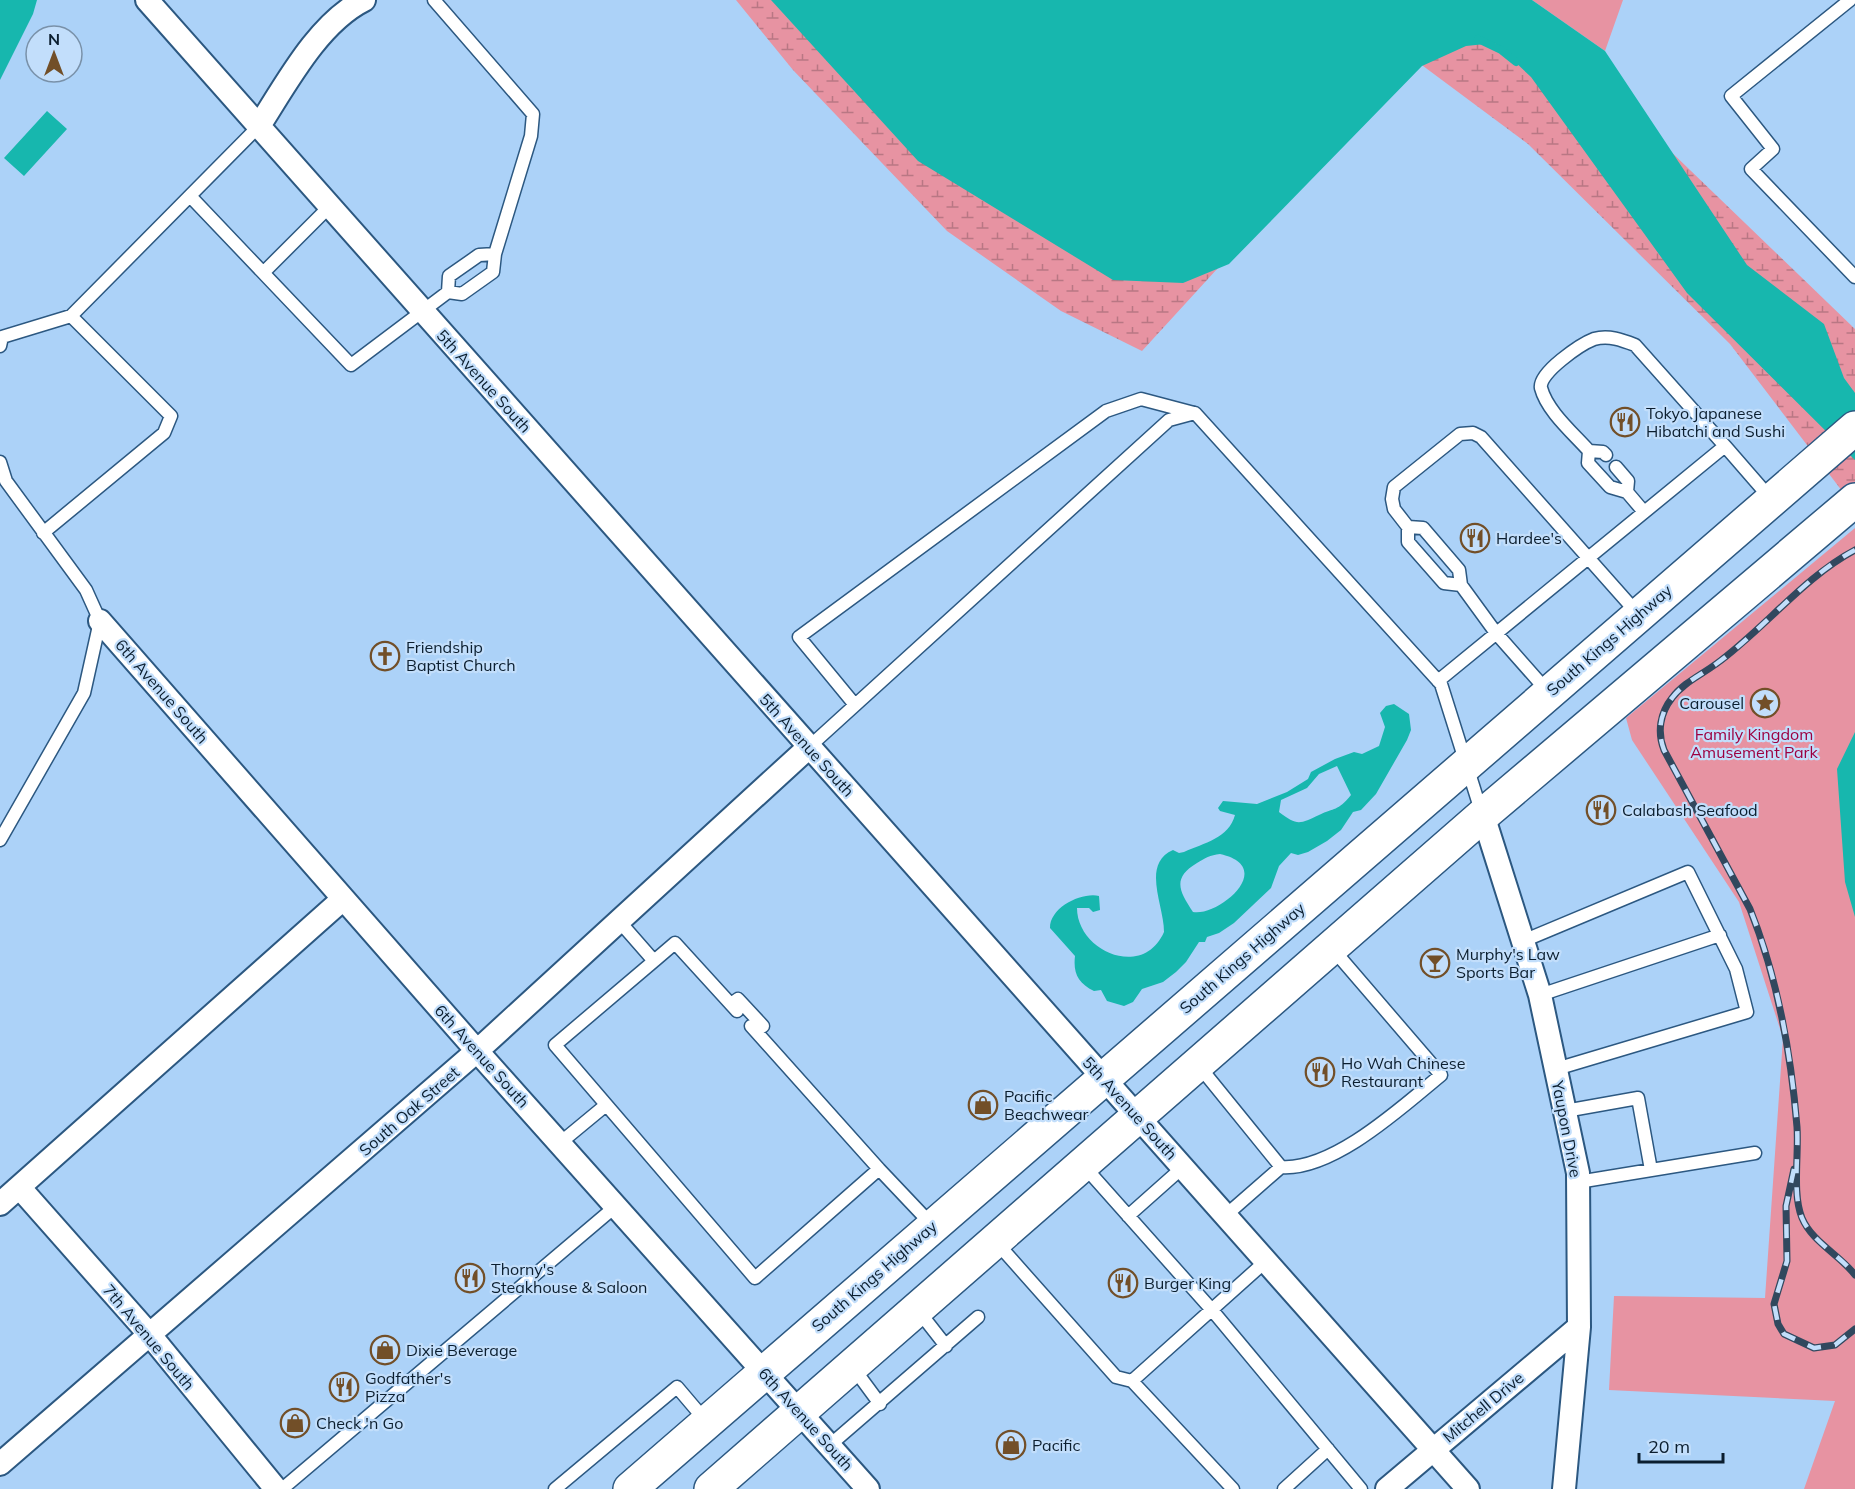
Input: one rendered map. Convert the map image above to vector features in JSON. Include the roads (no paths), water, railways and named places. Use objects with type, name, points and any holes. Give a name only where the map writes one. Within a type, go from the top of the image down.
[{"type":"main road","name":"South Kings Highway","points":[[630,1489],[1855,428]]},
{"type":"main road","points":[[711,1489],[994,1239],[1483,815],[1855,500]]},
{"type":"street","name":"5th Avenue South","points":[[147,0],[1468,1489]]},
{"type":"street","points":[[259,126],[302,58],[348,8],[364,0]]},
{"type":"street","name":"6th Avenue South","points":[[100,621],[477,1051],[800,1410],[868,1489]]},
{"type":"street","name":"South Oak Street","points":[[0,1464],[477,1051],[809,747]]},
{"type":"street","name":"Yaupon Drive","points":[[1483,815],[1540,995],[1578,1182],[1579,1327],[1564,1489]]},
{"type":"street","points":[[0,1204],[343,899]]},
{"type":"street","name":"7th Avenue South","points":[[20,1188],[150,1335],[276,1489]]},
{"type":"street","name":"Mitchell Drive","points":[[1388,1489],[1579,1327]]},
{"type":"lane","points":[[190,196],[351,364],[448,292],[462,294],[493,272],[495,254],[531,136],[533,114],[434,0]]},
{"type":"lane","points":[[1850,0],[1731,96],[1773,149],[1750,169],[1855,277]]},
{"type":"lane","points":[[1,340],[71,316],[259,126]]},
{"type":"lane","points":[[264,272],[330,206]]},
{"type":"lane","points":[[448,292],[449,276],[479,255],[495,254]]},
{"type":"lane","points":[[43,533],[164,433],[171,416],[71,316]]},
{"type":"lane","points":[[1644,512],[1627,492],[1610,487],[1588,463],[1588,451],[1546,401],[1540,385],[1542,379],[1565,356],[1594,339],[1616,337],[1635,345],[1725,447],[1783,490]]},
{"type":"lane","points":[[855,705],[799,637],[1106,411],[1141,399],[1195,413],[1438,681],[1483,815]]},
{"type":"lane","points":[[809,747],[1169,420],[1195,413]]},
{"type":"lane","points":[[1461,585],[1444,583],[1408,542],[1408,527],[1394,509],[1394,487],[1460,434],[1473,433],[1480,437],[1639,615]]},
{"type":"lane","points":[[1438,681],[1725,447]]},
{"type":"lane","points":[[1588,451],[1603,452],[1606,455]]},
{"type":"lane","points":[[0,462],[6,481],[86,590],[100,621],[84,693],[0,840]]},
{"type":"lane","points":[[1616,467],[1628,481],[1627,492]]},
{"type":"lane","points":[[0,494],[6,481]]},
{"type":"lane","points":[[1408,527],[1423,528],[1437,543],[1459,570],[1461,585],[1496,633],[1549,693]]},
{"type":"lane","points":[[1523,941],[1688,872],[1736,969],[1747,1012],[1556,1069]]},
{"type":"lane","points":[[619,921],[654,961]]},
{"type":"lane","points":[[1540,995],[1720,935]]},
{"type":"lane","points":[[879,1169],[754,1278],[555,1045],[675,943],[734,1008],[738,999],[763,1026],[754,1029],[932,1226]]},
{"type":"lane","points":[[1225,1216],[1281,1167],[1296,1168],[1359,1141],[1441,1075],[1331,947]]},
{"type":"lane","points":[[1197,1064],[1281,1167]]},
{"type":"lane","points":[[1565,1111],[1638,1098],[1651,1170]]},
{"type":"lane","points":[[560,1143],[606,1105]]},
{"type":"lane","points":[[1578,1182],[1755,1153]]},
{"type":"lane","points":[[1082,1165],[1212,1310],[1361,1489]]},
{"type":"lane","points":[[1128,1216],[1182,1168]]},
{"type":"lane","points":[[282,1489],[616,1206]]},
{"type":"lane","points":[[994,1239],[1116,1377],[1132,1381],[1233,1489]]},
{"type":"lane","points":[[1132,1381],[1266,1262]]},
{"type":"lane","points":[[916,1308],[946,1346]]},
{"type":"lane","points":[[830,1445],[978,1317]]},
{"type":"lane","points":[[851,1365],[880,1404]]},
{"type":"lane","points":[[555,1489],[677,1387],[707,1422]]},
{"type":"lane","points":[[1284,1489],[1328,1449]]},
{"type":"waterway","points":[[1478,39],[1501,50],[1516,62]]},
{"type":"railway","points":[[1855,550],[1819,574],[1733,651],[1681,688],[1665,710],[1660,730],[1664,750],[1750,909],[1776,989],[1791,1072],[1797,1127],[1797,1197],[1802,1218],[1812,1234],[1855,1275]]},
{"type":"railway","points":[[1794,1169],[1786,1206],[1787,1261],[1774,1304],[1778,1324],[1784,1334],[1814,1348],[1835,1345],[1855,1329]]},
{"type":"place","name":"Tokyo Japanese Hibatchi and Sushi","points":[[1625,422]]},
{"type":"place","name":"Hardee's","points":[[1475,538]]},
{"type":"place","name":"Friendship Baptist Church","points":[[385,656]]},
{"type":"place","name":"Carousel","points":[[1765,703]]},
{"type":"place","name":"Calabash Seafood","points":[[1601,810]]},
{"type":"place","name":"Murphy's Law Sports Bar","points":[[1435,963]]},
{"type":"place","name":"Ho Wah Chinese Restaurant","points":[[1320,1072]]},
{"type":"place","name":"Pacific Beachwear","points":[[983,1105]]},
{"type":"place","name":"Thorny's Steakhouse & Saloon","points":[[470,1278]]},
{"type":"place","name":"Burger King","points":[[1123,1283]]},
{"type":"place","name":"Dixie Beverage","points":[[385,1350]]},
{"type":"place","name":"Godfather's Pizza","points":[[344,1387]]},
{"type":"place","name":"Check 'n Go","points":[[295,1423]]},
{"type":"place","name":"Pacific","points":[[1011,1445]]},
{"type":"park label","name":"Family Kingdom Amusement Park","points":[[1754,743]]}]
